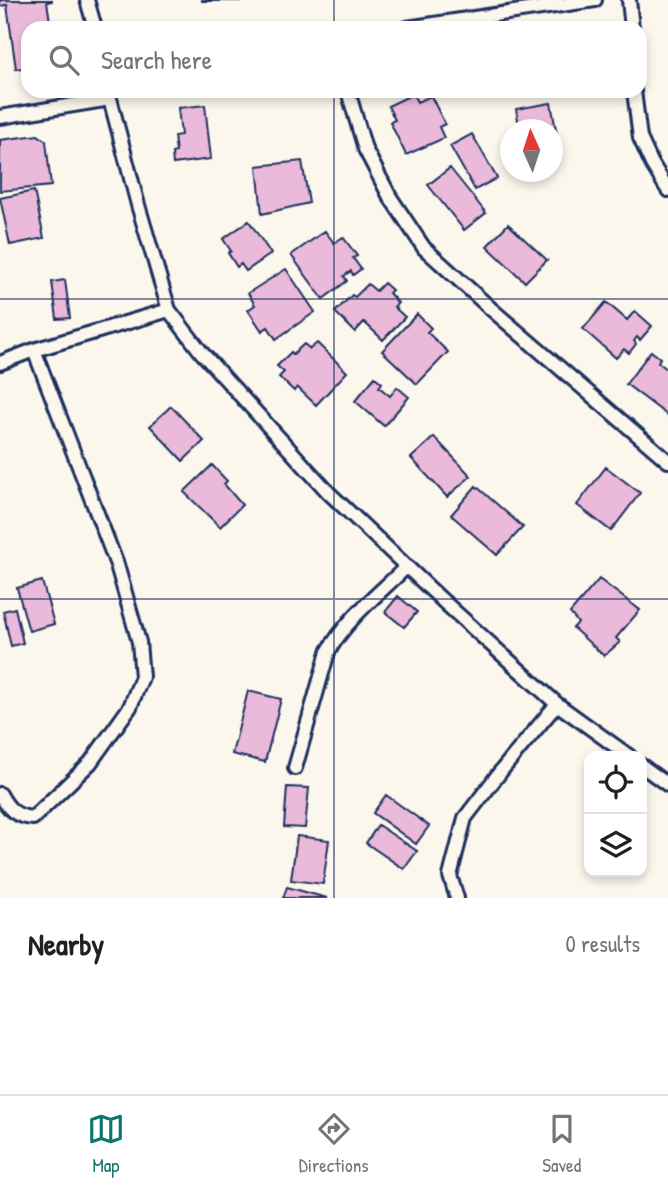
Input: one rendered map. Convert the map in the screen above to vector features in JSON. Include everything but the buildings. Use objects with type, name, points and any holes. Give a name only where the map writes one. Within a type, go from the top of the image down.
[{"type":"street","points":[[87,0],[93,21]]},
{"type":"street","points":[[454,21],[595,0]]},
{"type":"street","points":[[629,0],[631,21]]},
{"type":"street","points":[[0,117],[94,98]]},
{"type":"street","points":[[110,98],[169,310],[202,353],[329,493],[557,704],[622,751]]},
{"type":"street","points":[[350,98],[365,149],[390,197],[425,248],[489,308],[668,461]]},
{"type":"street","points":[[636,98],[640,138],[668,190]]},
{"type":"street","points":[[0,363],[34,350],[169,310]]},
{"type":"street","points":[[0,794],[8,808],[23,817],[33,818],[90,763],[130,707],[142,677],[139,642],[117,565],[34,350]]},
{"type":"street","points":[[296,768],[328,652],[334,640],[407,566]]},
{"type":"street","points":[[457,898],[450,876],[465,818],[557,704]]},
{"type":"street","points":[[647,770],[668,785]]}]
